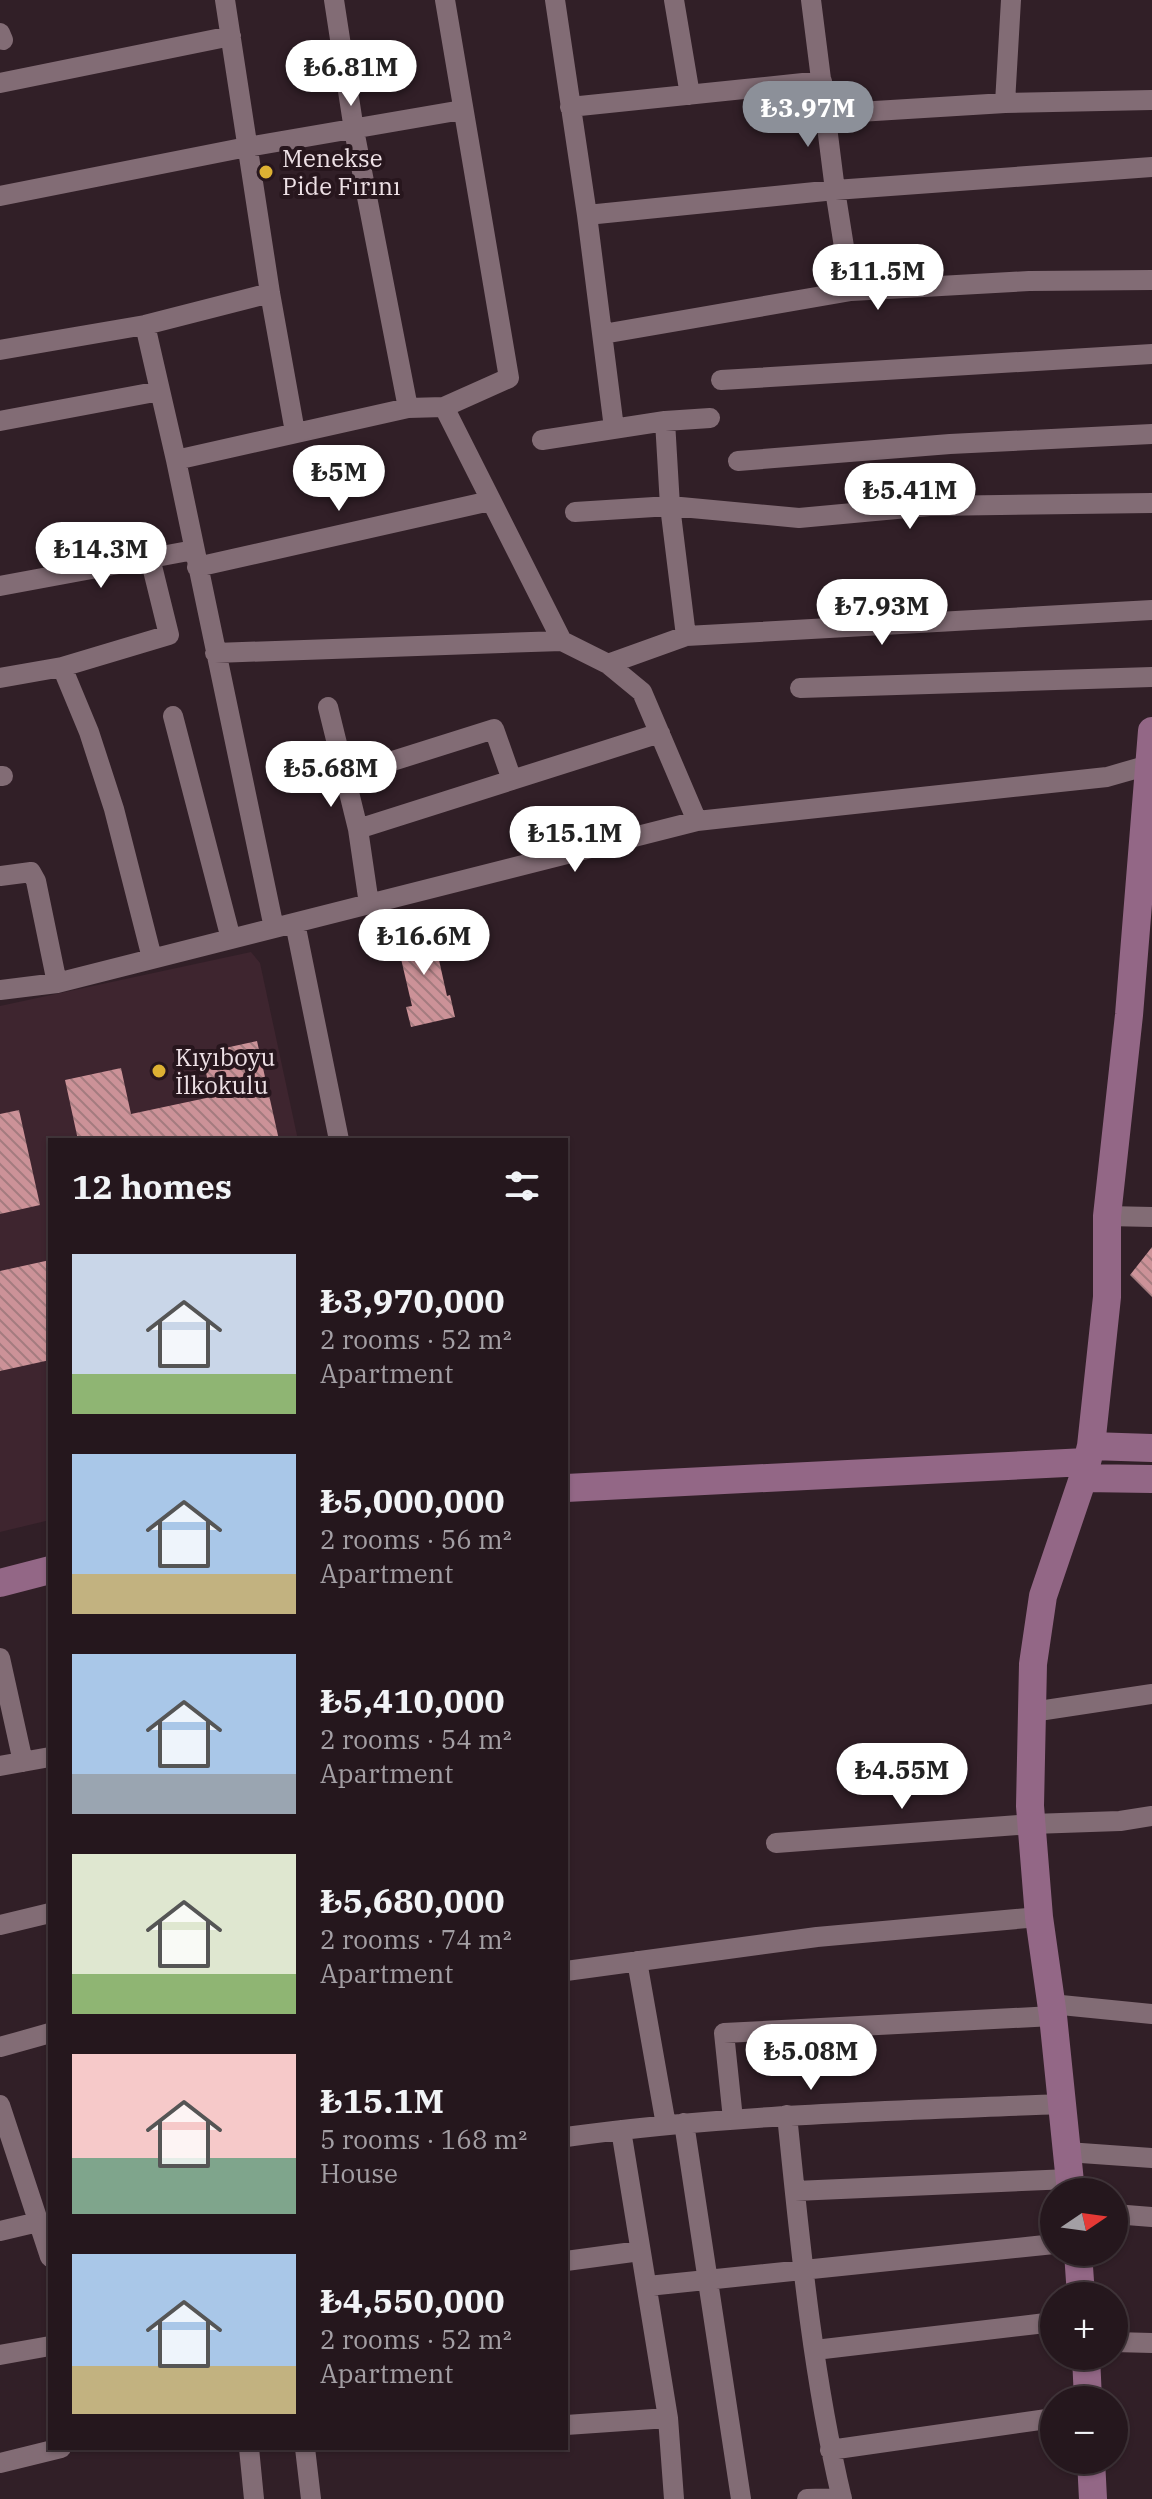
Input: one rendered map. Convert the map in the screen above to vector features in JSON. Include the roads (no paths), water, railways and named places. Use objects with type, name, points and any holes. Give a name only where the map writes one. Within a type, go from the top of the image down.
[{"type":"main road","points":[[1069,2174],[1039,1917],[1032,1824],[1033,1664],[1043,1596],[1087,1462],[1107,1297],[1107,1216],[1128,1030],[1152,731]]},
{"type":"main road","points":[[568,1488],[1087,1462],[1152,1448]]},
{"type":"main road","points":[[1087,1462],[1152,1479]]},
{"type":"main road","points":[[0,1583],[48,1571]]},
{"type":"main road","points":[[1092,2474],[1093,2499]]},
{"type":"street","points":[[225,0],[270,293],[295,432]]},
{"type":"street","points":[[334,0],[354,130],[408,408]]},
{"type":"street","points":[[176,460],[408,408],[444,407],[509,378],[445,0]]},
{"type":"street","points":[[555,0],[614,428]]},
{"type":"street","points":[[674,0],[690,95]]},
{"type":"street","points":[[811,0],[851,291]]},
{"type":"street","points":[[1005,103],[1011,0]]},
{"type":"street","points":[[0,83],[231,36]]},
{"type":"street","points":[[570,107],[822,81]]},
{"type":"street","points":[[826,114],[1005,103],[1152,100]]},
{"type":"street","points":[[0,196],[247,147],[462,110]]},
{"type":"street","points":[[587,215],[835,190],[1152,167]]},
{"type":"street","points":[[603,334],[851,291],[1029,281],[1152,280]]},
{"type":"street","points":[[0,350],[145,325],[270,293]]},
{"type":"street","points":[[145,325],[274,928]]},
{"type":"street","points":[[721,380],[1152,354]]},
{"type":"street","points":[[0,421],[160,391]]},
{"type":"street","points":[[444,407],[562,641]]},
{"type":"street","points":[[542,440],[665,421],[710,418]]},
{"type":"street","points":[[665,421],[670,506],[686,636]]},
{"type":"street","points":[[738,461],[950,444],[1152,434]]},
{"type":"street","points":[[0,586],[150,558],[196,558],[490,501]]},
{"type":"street","points":[[575,512],[670,506],[799,518],[929,506],[1152,503]]},
{"type":"street","points":[[0,678],[62,667],[169,635],[150,558]]},
{"type":"street","points":[[608,664],[686,636],[1152,610]]},
{"type":"street","points":[[215,653],[562,641],[608,664],[642,692],[697,821]]},
{"type":"street","points":[[62,667],[89,732],[114,809],[152,958]]},
{"type":"street","points":[[800,688],[1152,677]]},
{"type":"street","points":[[328,707],[358,829],[369,904]]},
{"type":"street","points":[[173,716],[231,939]]},
{"type":"street","points":[[345,776],[494,729],[512,780]]},
{"type":"street","points":[[358,829],[660,733]]},
{"type":"street","points":[[0,990],[57,983],[697,821],[1107,777],[1151,764]]},
{"type":"street","points":[[0,876],[31,872],[36,881],[57,983]]},
{"type":"street","points":[[295,923],[339,1138]]},
{"type":"street","points":[[1107,1216],[1152,1217]]},
{"type":"street","points":[[0,1658],[23,1762]]},
{"type":"street","points":[[1032,1712],[1152,1694]]},
{"type":"street","points":[[0,1766],[48,1757]]},
{"type":"street","points":[[776,1843],[1032,1824],[1120,1821],[1152,1816]]},
{"type":"street","points":[[0,1925],[48,1913]]},
{"type":"street","points":[[568,1971],[817,1937],[1039,1917]]},
{"type":"street","points":[[637,1961],[710,2279],[741,2499]]},
{"type":"street","points":[[733,2119],[724,2033],[1052,2010],[1152,2014]]},
{"type":"street","points":[[0,2047],[48,2034]]},
{"type":"street","points":[[568,2137],[787,2115],[1062,2104]]},
{"type":"street","points":[[787,2115],[802,2269],[830,2450],[842,2499],[807,2499]]},
{"type":"street","points":[[2,2117],[41,2191],[38,2222],[48,2251]]},
{"type":"street","points":[[621,2130],[668,2418],[674,2499]]},
{"type":"street","points":[[795,2191],[1069,2174],[1152,2158]]},
{"type":"street","points":[[1128,2215],[1152,2217]]},
{"type":"street","points":[[0,2231],[38,2222]]},
{"type":"street","points":[[648,2286],[1040,2245]]},
{"type":"street","points":[[568,2261],[640,2251]]},
{"type":"street","points":[[815,2350],[1040,2324]]},
{"type":"street","points":[[1128,2342],[1152,2343]]},
{"type":"street","points":[[0,2355],[48,2346]]},
{"type":"street","points":[[568,2425],[668,2418]]},
{"type":"street","points":[[830,2450],[1040,2420]]},
{"type":"street","points":[[0,2463],[53,2450]]},
{"type":"street","points":[[249,2450],[254,2499]]},
{"type":"street","points":[[305,2450],[311,2499]]},
{"type":"place","name":"Menekse Pide Fırını","points":[[266,172]]},
{"type":"place","name":"Kıyıboyu İlkokulu","points":[[159,1071]]}]
